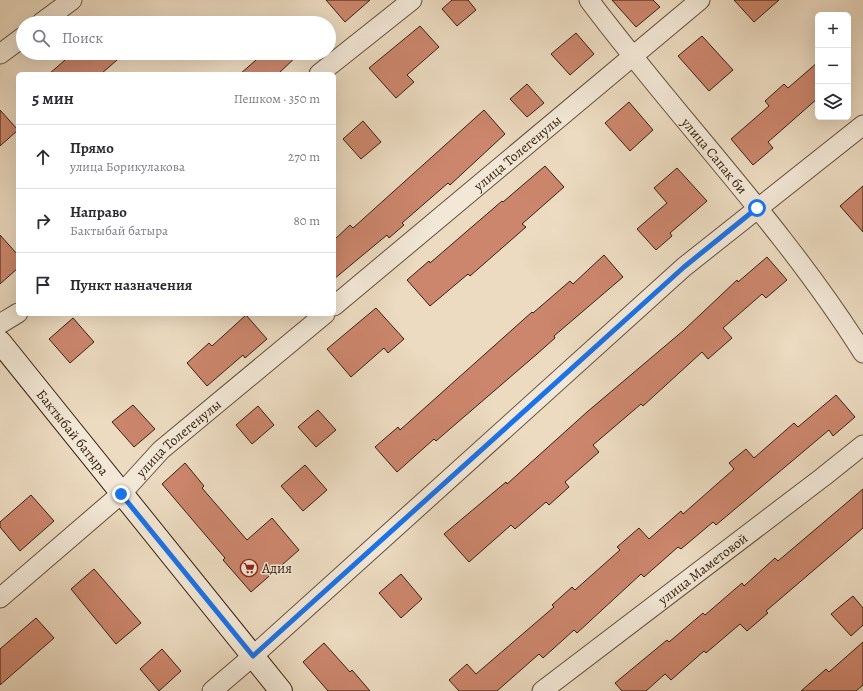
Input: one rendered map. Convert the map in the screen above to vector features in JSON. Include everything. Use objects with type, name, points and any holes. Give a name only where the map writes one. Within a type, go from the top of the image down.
[{"type":"street","points":[[50,16],[72,0]]},
{"type":"street","points":[[322,72],[412,0]]},
{"type":"street","name":"улица Сапак би","points":[[590,0],[632,57],[757,208],[838,314],[863,353]]},
{"type":"street","name":"улица Толегенулы","points":[[336,304],[700,0]]},
{"type":"street","points":[[0,54],[16,42]]},
{"type":"street","points":[[212,691],[253,656],[684,267],[863,125]]},
{"type":"street","points":[[0,324],[16,314]]},
{"type":"street","name":"улица Толегенулы","points":[[0,598],[121,494],[161,450],[322,316]]},
{"type":"street","name":"Бактыбай батыра","points":[[0,342],[281,691]]},
{"type":"street","name":"улица Маметовой","points":[[542,691],[863,445]]},
{"type":"building","points":[[326,0],[370,0],[345,22]]},
{"type":"building","points":[[452,0],[468,0],[476,10],[457,26],[442,9]]},
{"type":"building","points":[[612,0],[653,0],[660,7],[636,27]]},
{"type":"building","points":[[734,0],[779,0],[754,22]]},
{"type":"building","points":[[420,26],[439,47],[407,75],[414,82],[396,98],[369,68]]},
{"type":"building","points":[[576,33],[594,54],[570,75],[551,54]]},
{"type":"building","points":[[702,36],[733,70],[709,91],[678,56]]},
{"type":"building","points":[[65,60],[117,60],[103,72],[51,72]]},
{"type":"building","points":[[256,60],[293,60],[280,72],[242,72]]},
{"type":"building","points":[[815,65],[815,101],[768,142],[773,148],[753,165],[731,139],[769,106],[765,101],[784,84],[788,88]]},
{"type":"building","points":[[527,84],[544,103],[527,117],[510,99]]},
{"type":"building","points":[[629,102],[653,130],[630,151],[605,123]]},
{"type":"building","points":[[0,110],[16,128],[16,132],[0,146]]},
{"type":"building","points":[[484,110],[505,134],[450,185],[448,183],[402,223],[404,225],[389,238],[387,235],[336,277],[336,238],[350,225],[353,228]]},
{"type":"building","points":[[363,121],[381,142],[361,159],[343,139]]},
{"type":"building","points":[[545,166],[564,187],[522,224],[526,227],[470,276],[468,274],[430,306],[407,280],[429,261],[430,263]]},
{"type":"building","points":[[677,168],[707,201],[670,233],[672,236],[656,250],[637,229],[667,203],[654,188]]},
{"type":"building","points":[[863,186],[863,232],[840,206]]},
{"type":"building","points":[[0,235],[16,253],[16,270],[0,284]]},
{"type":"building","points":[[604,255],[623,277],[554,336],[555,338],[537,354],[436,441],[434,439],[397,472],[375,447],[398,427],[400,430],[532,312],[533,313],[570,281],[573,284]]},
{"type":"building","points":[[767,257],[787,280],[766,298],[762,294],[723,328],[732,338],[708,359],[702,352],[643,406],[641,404],[593,445],[599,452],[565,482],[569,487],[549,505],[546,502],[515,529],[511,525],[469,562],[444,534],[506,482],[507,484],[587,412],[684,330],[737,280],[738,282]]},
{"type":"building","points":[[376,308],[404,339],[388,353],[384,348],[351,377],[327,349]]},
{"type":"building","points":[[245,316],[247,316],[267,339],[245,358],[243,355],[207,386],[187,363],[209,343],[212,346]]},
{"type":"building","points":[[73,318],[94,342],[70,363],[49,339]]},
{"type":"building","points":[[836,395],[855,417],[833,436],[829,430],[716,525],[713,522],[681,549],[678,547],[644,577],[641,574],[577,633],[574,630],[543,658],[539,654],[497,691],[459,691],[449,680],[467,664],[476,674],[554,607],[552,605],[572,587],[575,590],[620,550],[617,547],[639,528],[649,539],[681,511],[683,514],[734,469],[729,463],[746,449],[754,458],[794,423],[798,427]]},
{"type":"building","points":[[133,405],[155,429],[134,447],[112,422]]},
{"type":"building","points":[[258,406],[274,425],[252,444],[236,425]]},
{"type":"building","points":[[318,410],[336,430],[316,447],[298,427]]},
{"type":"building","points":[[185,463],[204,486],[202,488],[247,540],[272,518],[299,550],[251,592],[223,560],[225,558],[162,484]]},
{"type":"building","points":[[305,465],[327,490],[303,511],[281,486]]},
{"type":"building","points":[[863,489],[863,528],[766,611],[768,613],[747,631],[740,624],[706,653],[704,651],[671,680],[665,674],[646,691],[622,691],[615,683],[667,640],[669,642],[703,613],[705,615],[742,583],[744,586],[775,558],[778,561]]},
{"type":"building","points":[[31,495],[54,521],[20,551],[0,527],[0,522]]},
{"type":"building","points":[[94,569],[141,623],[116,644],[71,589]]},
{"type":"building","points":[[401,574],[422,599],[401,618],[379,593]]},
{"type":"building","points":[[853,596],[863,608],[863,625],[851,636],[831,614]]},
{"type":"building","points":[[36,618],[54,638],[0,685],[0,649]]},
{"type":"building","points":[[863,642],[863,685],[856,691],[801,691],[826,669],[829,672]]},
{"type":"building","points":[[324,643],[350,672],[352,670],[370,691],[328,691],[303,662]]},
{"type":"building","points":[[162,649],[181,671],[159,691],[140,669]]},
{"type":"place","name":"Адия","points":[[249,568]]},
{"type":"route","points":[[121,494],[253,656],[684,267],[757,208]]}]
